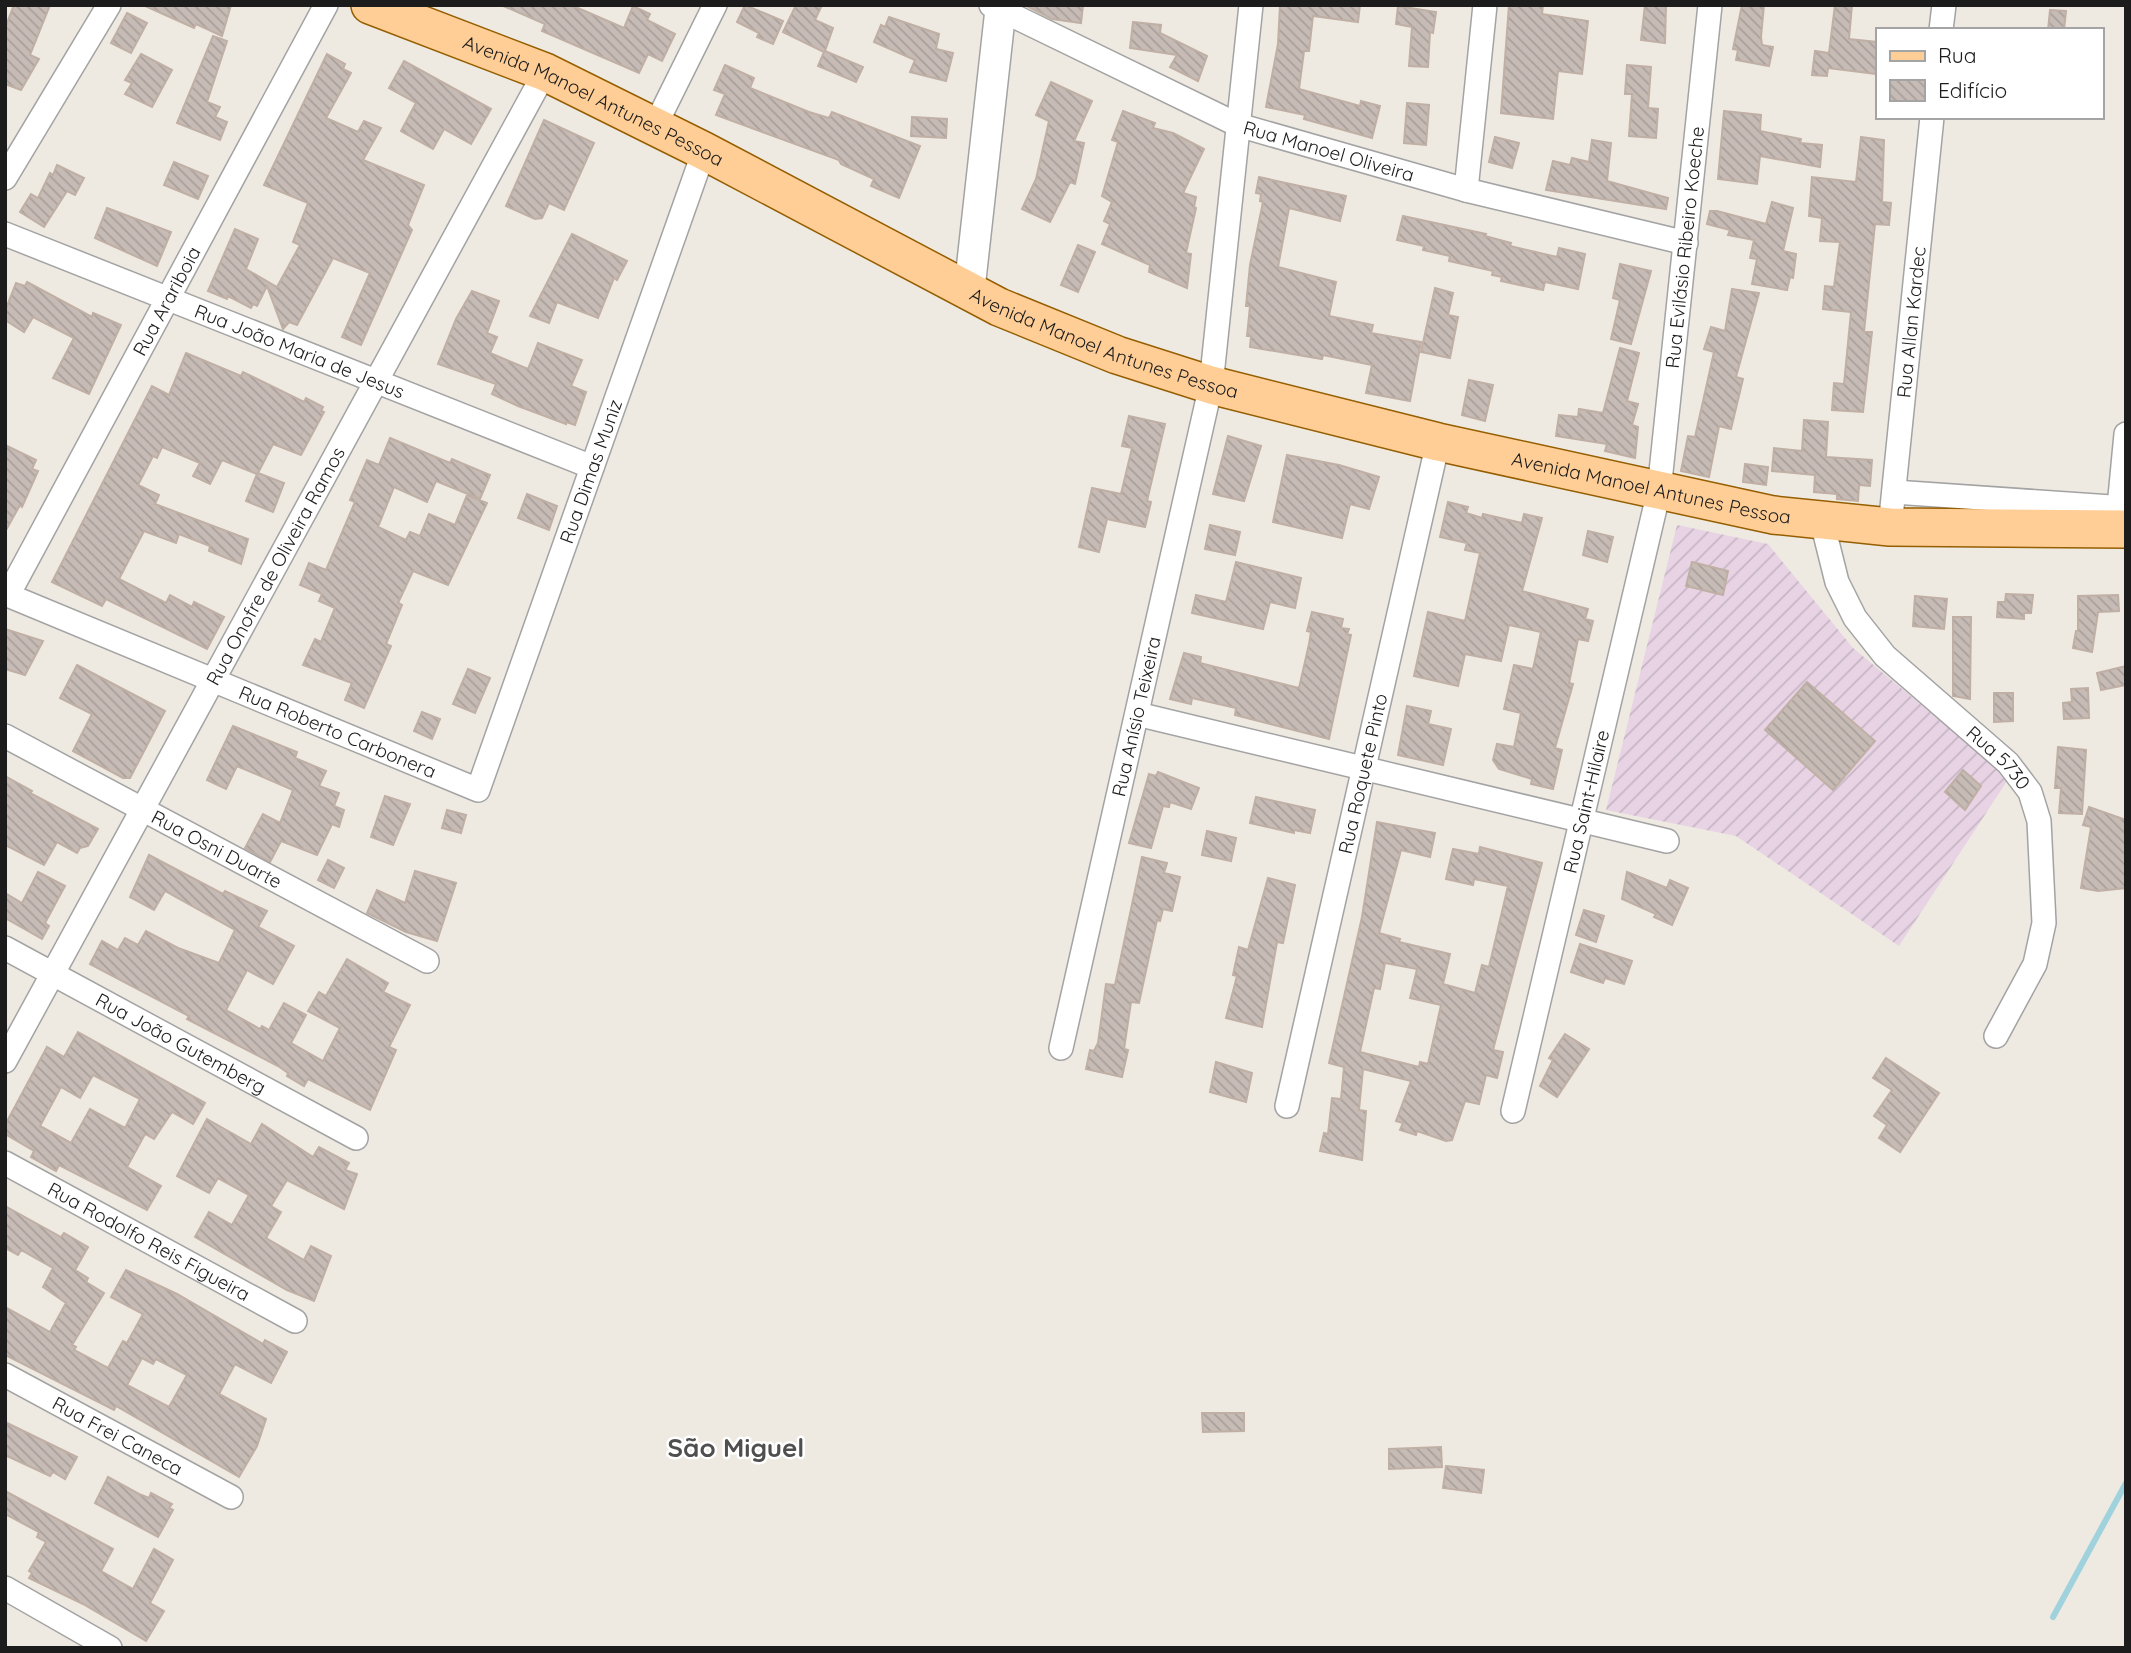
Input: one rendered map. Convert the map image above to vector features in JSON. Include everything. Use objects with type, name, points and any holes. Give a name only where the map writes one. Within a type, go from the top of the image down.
[{"type":"main road","name":"Avenida Manoel Antunes Pessoa","points":[[370,5],[415,13],[545,72],[704,151],[969,293],[1093,346],[1211,385],[1438,442],[1660,491],[1822,522],[1892,510],[2123,515]]},
{"type":"street","points":[[5,178],[109,5]]},
{"type":"street","name":"Rua Arariboia","points":[[6,594],[326,5]]},
{"type":"street","points":[[655,126],[715,5]]},
{"type":"street","name":"Rua Anísio Teixeira","points":[[1061,1048],[1211,385],[1251,5]]},
{"type":"street","points":[[1466,190],[1485,5]]},
{"type":"street","name":"Rua Evilásio Ribeiro Koeche","points":[[1660,491],[1710,5]]},
{"type":"street","points":[[1941,28],[1944,5]]},
{"type":"street","points":[[969,293],[997,7]]},
{"type":"street","name":"Rua Manoel Oliveira","points":[[997,7],[1238,125],[1466,190],[1685,243]]},
{"type":"street","name":"Rua Onofre de Oliveira Ramos","points":[[5,1061],[545,72]]},
{"type":"street","name":"Rua Allan Kardec","points":[[1892,510],[1932,119]]},
{"type":"street","name":"Rua Dimas Muniz","points":[[478,790],[704,151]]},
{"type":"street","name":"Rua João Maria de Jesus","points":[[5,233],[592,467]]},
{"type":"street","points":[[2123,515],[2126,434]]},
{"type":"street","name":"Rua Roquete Pinto","points":[[1287,1106],[1438,442]]},
{"type":"street","name":"Rua Saint-Hilaire","points":[[1513,1111],[1660,491]]},
{"type":"street","name":"Rua 5730","points":[[1822,522],[1837,582],[1855,618],[1885,656],[2008,763],[2030,792],[2039,821],[2044,923],[2035,964],[1996,1036]]},
{"type":"street","name":"Rua Roberto Carbonera","points":[[6,594],[478,790]]},
{"type":"street","points":[[1137,714],[1667,841]]},
{"type":"street","name":"Rua Osni Duarte","points":[[5,736],[427,961]]},
{"type":"street","name":"Rua João Gutemberg","points":[[5,948],[356,1138]]},
{"type":"street","name":"Rua Rodolfo Reis Figueira","points":[[5,1163],[295,1321]]},
{"type":"street","name":"Rua Frei Caneca","points":[[5,1375],[231,1497]]},
{"type":"street","points":[[5,1588],[110,1648]]},
{"type":"shaded area","points":[[1677,525],[1768,544],[1853,648],[2009,778],[1899,946],[1736,836],[1606,810]]},
{"type":"building","points":[[14,5],[50,5],[30,55],[39,59],[21,90],[5,84],[5,28]]},
{"type":"building","points":[[143,5],[231,5],[222,36],[196,24],[194,28]]},
{"type":"building","points":[[501,5],[571,5],[624,28],[633,6],[650,14],[647,20],[675,34],[662,61],[648,54],[639,73],[542,31],[545,24]]},
{"type":"building","points":[[745,5],[783,21],[773,44],[757,37],[759,33],[737,22]]},
{"type":"building","points":[[796,5],[822,5],[815,20],[833,28],[825,51],[863,67],[856,82],[818,66],[824,52],[783,32]]},
{"type":"building","points":[[1025,5],[1083,5],[1081,23],[1052,19]]},
{"type":"building","points":[[1280,5],[1360,5],[1358,22],[1313,16],[1309,51],[1304,51],[1299,89],[1360,106],[1361,101],[1380,106],[1372,138],[1304,119],[1305,115],[1266,107],[1278,44]]},
{"type":"building","points":[[1509,5],[1543,5],[1542,14],[1588,21],[1582,74],[1558,71],[1553,119],[1501,113]]},
{"type":"building","points":[[1645,5],[1666,5],[1665,43],[1641,40]]},
{"type":"building","points":[[1742,5],[1764,5],[1761,37],[1762,45],[1773,47],[1769,66],[1736,60],[1738,50],[1733,49]]},
{"type":"building","points":[[1835,5],[1852,5],[1849,39],[1876,42],[1876,74],[1828,68],[1827,76],[1812,75],[1815,51],[1829,53]]},
{"type":"building","points":[[1398,6],[1436,12],[1433,33],[1430,32],[1428,67],[1409,66],[1412,27],[1396,24]]},
{"type":"building","points":[[2050,10],[2066,11],[2064,28],[2048,28]]},
{"type":"building","points":[[127,13],[147,23],[131,53],[111,43]]},
{"type":"building","points":[[889,17],[939,34],[936,49],[953,53],[946,81],[910,72],[915,60],[874,42],[881,25],[885,27]]},
{"type":"building","points":[[1133,22],[1161,25],[1160,33],[1207,56],[1198,81],[1170,67],[1177,55],[1130,48]]},
{"type":"building","points":[[213,36],[227,41],[207,102],[220,107],[215,117],[227,122],[220,140],[177,123]]},
{"type":"building","points":[[141,54],[172,70],[152,107],[125,94],[132,83],[125,80]]},
{"type":"building","points":[[327,54],[345,64],[343,69],[351,73],[326,118],[358,132],[364,121],[381,128],[363,160],[424,185],[408,225],[412,230],[361,345],[342,337],[370,273],[333,258],[297,325],[289,322],[283,329],[267,286],[257,306],[253,304],[251,308],[228,296],[227,299],[208,291],[235,229],[258,239],[246,269],[277,287],[300,245],[293,242],[308,203],[264,185]]},
{"type":"building","points":[[404,61],[491,109],[471,144],[444,129],[433,149],[401,131],[416,103],[389,88]]},
{"type":"building","points":[[725,65],[754,78],[750,88],[829,118],[832,112],[920,146],[899,198],[871,186],[874,179],[841,164],[839,160],[716,115],[725,94],[714,90]]},
{"type":"building","points":[[1627,65],[1651,67],[1648,108],[1658,109],[1656,138],[1629,136],[1632,94],[1625,94]]},
{"type":"building","points":[[1051,82],[1092,101],[1074,141],[1084,143],[1075,184],[1070,182],[1050,222],[1022,209],[1036,179],[1049,121],[1036,115]]},
{"type":"building","points":[[1407,103],[1429,105],[1426,145],[1404,143]]},
{"type":"building","points":[[1123,111],[1155,123],[1153,128],[1173,133],[1204,149],[1183,193],[1196,197],[1186,253],[1191,254],[1187,288],[1149,272],[1150,265],[1102,244],[1110,224],[1104,221],[1112,202],[1102,196],[1118,142],[1112,140]]},
{"type":"building","points":[[1724,111],[1761,115],[1760,131],[1801,139],[1800,143],[1822,145],[1820,167],[1760,156],[1757,184],[1718,179]]},
{"type":"building","points":[[912,117],[947,119],[946,138],[911,136]]},
{"type":"building","points":[[544,120],[594,143],[564,210],[549,203],[542,218],[535,219],[506,206]]},
{"type":"building","points":[[1495,137],[1519,143],[1512,168],[1489,162]]},
{"type":"building","points":[[1861,137],[1884,140],[1882,202],[1891,203],[1889,225],[1875,224],[1864,332],[1872,332],[1863,412],[1832,410],[1834,383],[1844,384],[1851,312],[1823,309],[1825,286],[1834,287],[1840,242],[1820,241],[1822,218],[1809,216],[1812,177],[1856,182]]},
{"type":"building","points":[[1592,140],[1611,143],[1607,181],[1668,198],[1666,209],[1546,190],[1553,161],[1570,165],[1572,158],[1589,162]]},
{"type":"building","points":[[174,162],[208,176],[198,199],[164,185]]},
{"type":"building","points":[[57,165],[84,178],[75,195],[67,191],[44,227],[20,212],[31,194],[38,198]]},
{"type":"building","points":[[1259,177],[1346,196],[1340,221],[1289,208],[1278,267],[1336,282],[1329,316],[1373,325],[1371,333],[1421,342],[1410,401],[1366,393],[1372,365],[1323,355],[1322,359],[1250,347],[1251,336],[1247,336],[1250,306],[1246,306],[1250,265],[1263,202],[1260,201],[1261,194],[1256,193]]},
{"type":"building","points":[[1772,202],[1793,208],[1783,251],[1796,254],[1793,278],[1790,277],[1787,290],[1752,284],[1757,259],[1750,258],[1754,240],[1728,235],[1730,230],[1707,224],[1710,211],[1717,211],[1766,224]]},
{"type":"building","points":[[107,208],[171,232],[157,266],[95,238]]},
{"type":"building","points":[[1403,216],[1486,234],[1485,236],[1511,243],[1510,246],[1557,257],[1559,248],[1585,254],[1578,289],[1545,282],[1543,290],[1501,281],[1502,277],[1492,275],[1493,271],[1449,261],[1450,256],[1397,240]]},
{"type":"building","points":[[572,234],[627,261],[617,280],[614,278],[598,318],[557,302],[549,323],[530,316]]},
{"type":"building","points":[[1078,245],[1095,252],[1078,292],[1061,285]]},
{"type":"building","points":[[1620,264],[1651,271],[1631,344],[1611,339],[1620,300],[1613,298]]},
{"type":"building","points":[[27,282],[92,317],[93,313],[121,325],[89,394],[53,378],[74,338],[33,317],[24,332],[5,320],[5,311],[16,283],[25,286]]},
{"type":"building","points":[[1435,288],[1453,293],[1448,315],[1458,317],[1450,358],[1421,352]]},
{"type":"building","points":[[1732,289],[1759,293],[1736,377],[1743,379],[1731,429],[1719,426],[1709,477],[1681,471],[1688,436],[1695,437],[1714,352],[1704,349],[1711,327],[1725,331]]},
{"type":"building","points":[[472,291],[499,301],[487,333],[497,337],[490,353],[528,369],[538,343],[582,360],[571,386],[586,392],[575,425],[518,406],[492,394],[496,384],[438,364],[456,319]]},
{"type":"building","points":[[1620,348],[1639,353],[1627,401],[1638,404],[1632,425],[1638,427],[1635,458],[1605,451],[1607,444],[1556,436],[1559,415],[1578,417],[1579,409],[1603,413]]},
{"type":"building","points":[[186,353],[241,376],[243,372],[304,402],[306,398],[323,407],[321,411],[324,412],[301,455],[273,444],[258,473],[284,483],[273,512],[246,501],[257,474],[222,460],[210,484],[193,476],[200,463],[162,447],[157,458],[153,456],[138,485],[159,495],[155,504],[248,539],[241,564],[209,551],[210,546],[179,534],[176,543],[144,531],[119,579],[166,603],[170,595],[192,607],[194,602],[224,617],[207,649],[106,599],[102,606],[52,582],[152,386],[169,395]]},
{"type":"building","points":[[1469,380],[1493,385],[1485,421],[1462,415]]},
{"type":"building","points":[[1129,416],[1165,424],[1147,501],[1151,502],[1145,527],[1107,519],[1099,552],[1079,547],[1092,488],[1121,494],[1132,448],[1122,446]]},
{"type":"building","points":[[1804,420],[1828,422],[1826,457],[1872,460],[1870,486],[1859,485],[1858,501],[1837,499],[1837,494],[1814,492],[1815,475],[1772,471],[1774,448],[1802,451]]},
{"type":"building","points":[[1228,436],[1261,446],[1244,501],[1213,494]]},
{"type":"building","points":[[390,438],[450,463],[452,459],[490,475],[480,499],[436,481],[427,502],[394,487],[378,527],[406,540],[410,532],[420,536],[429,514],[455,525],[467,495],[487,503],[448,585],[413,571],[398,603],[402,605],[386,644],[391,646],[364,708],[345,700],[352,683],[303,665],[315,639],[321,642],[335,608],[319,601],[322,594],[300,585],[309,563],[326,570],[355,502],[350,500],[367,460],[379,465]]},
{"type":"building","points":[[5,445],[36,460],[32,469],[38,471],[22,507],[20,505],[5,532]]},
{"type":"building","points":[[1287,455],[1339,465],[1379,477],[1369,509],[1350,504],[1342,538],[1273,522]]},
{"type":"building","points":[[1745,464],[1768,467],[1766,485],[1743,482]]},
{"type":"building","points":[[527,494],[557,506],[549,530],[518,518]]},
{"type":"building","points":[[1448,502],[1468,507],[1466,513],[1482,518],[1483,514],[1522,523],[1524,514],[1542,518],[1522,591],[1588,609],[1585,619],[1593,621],[1588,641],[1578,639],[1569,683],[1573,684],[1555,748],[1562,750],[1553,789],[1531,784],[1532,779],[1499,769],[1493,760],[1497,744],[1514,747],[1521,713],[1504,709],[1514,665],[1533,669],[1541,632],[1509,625],[1501,661],[1465,654],[1458,686],[1414,676],[1428,612],[1465,621],[1480,553],[1465,550],[1467,543],[1440,537]]},
{"type":"building","points":[[1210,525],[1240,532],[1235,555],[1205,549]]},
{"type":"building","points":[[1588,531],[1613,537],[1607,562],[1583,555]]},
{"type":"building","points":[[1236,562],[1301,578],[1295,608],[1270,602],[1263,629],[1192,613],[1196,595],[1226,602]]},
{"type":"building","points":[[1692,562],[1728,571],[1723,595],[1686,586]]},
{"type":"building","points":[[2006,594],[2033,595],[2031,613],[2024,613],[2024,619],[1997,617],[1998,602],[2005,602]]},
{"type":"building","points":[[2118,595],[2119,611],[2098,612],[2092,652],[2073,648],[2078,631],[2078,596]]},
{"type":"building","points":[[1915,596],[1947,599],[1944,629],[1913,626]]},
{"type":"building","points":[[1312,612],[1343,619],[1341,628],[1349,629],[1347,634],[1351,635],[1329,739],[1235,715],[1236,708],[1192,698],[1191,704],[1170,699],[1184,653],[1201,657],[1200,663],[1299,688],[1309,644],[1311,632],[1307,631]]},
{"type":"building","points":[[1953,617],[1971,617],[1970,699],[1953,696]]},
{"type":"building","points":[[5,629],[43,641],[25,675],[5,669]]},
{"type":"building","points":[[77,665],[165,711],[130,778],[123,778],[73,751],[92,714],[60,698]]},
{"type":"building","points":[[2126,666],[2126,685],[2101,690],[2097,673]]},
{"type":"building","points":[[468,669],[490,678],[475,713],[453,704]]},
{"type":"building","points":[[1807,682],[1875,741],[1833,790],[1765,730]]},
{"type":"building","points":[[2088,688],[2089,718],[2064,719],[2063,703],[2072,702],[2071,689]]},
{"type":"building","points":[[1994,693],[2013,693],[2013,721],[1994,722]]},
{"type":"building","points":[[1407,706],[1431,711],[1428,724],[1451,729],[1443,765],[1398,755]]},
{"type":"building","points":[[422,712],[440,719],[432,739],[414,731]]},
{"type":"building","points":[[233,726],[297,752],[295,758],[326,771],[319,786],[339,793],[334,806],[344,810],[339,827],[332,824],[317,855],[281,841],[270,862],[245,848],[263,814],[280,823],[293,790],[237,766],[226,789],[207,780]]},
{"type":"building","points":[[2058,747],[2086,750],[2082,814],[2059,813],[2061,788],[2055,788]]},
{"type":"building","points":[[1963,770],[1981,786],[1965,810],[1945,792]]},
{"type":"building","points":[[1158,772],[1199,788],[1191,809],[1170,802],[1169,807],[1163,806],[1151,848],[1129,843],[1149,774],[1156,776]]},
{"type":"building","points":[[5,776],[32,791],[30,793],[98,829],[88,846],[80,848],[77,853],[57,842],[44,865],[5,845]]},
{"type":"building","points":[[385,796],[410,804],[393,845],[371,837]]},
{"type":"building","points":[[1256,797],[1315,810],[1310,833],[1294,830],[1294,833],[1250,823]]},
{"type":"building","points":[[2089,807],[2126,820],[2126,888],[2098,891],[2081,888],[2091,827],[2083,825]]},
{"type":"building","points":[[447,810],[466,815],[461,833],[442,828]]},
{"type":"building","points":[[1377,822],[1435,833],[1430,857],[1401,850],[1379,933],[1400,939],[1399,942],[1450,954],[1443,984],[1475,993],[1482,965],[1489,967],[1508,886],[1474,879],[1473,885],[1446,879],[1453,849],[1479,854],[1480,847],[1542,863],[1493,1050],[1503,1052],[1497,1078],[1486,1075],[1479,1104],[1465,1101],[1452,1140],[1446,1141],[1417,1131],[1416,1135],[1400,1130],[1403,1123],[1396,1121],[1411,1081],[1363,1069],[1359,1110],[1366,1111],[1362,1160],[1320,1151],[1324,1133],[1328,1134],[1332,1098],[1341,1099],[1344,1067],[1329,1063],[1362,917]],"holes":[[[1385,963],[1417,969],[1410,998],[1441,1005],[1428,1064],[1420,1062],[1419,1067],[1360,1052],[1374,988],[1380,989]]]},
{"type":"building","points":[[1207,831],[1236,838],[1231,861],[1202,855]]},
{"type":"building","points":[[149,855],[223,894],[225,891],[267,911],[258,927],[294,946],[273,984],[247,970],[226,1010],[260,1029],[262,1026],[269,1030],[284,1003],[306,1015],[291,1043],[323,1061],[340,1028],[308,1011],[319,992],[326,996],[347,959],[388,983],[383,992],[410,1005],[389,1047],[396,1050],[370,1110],[308,1079],[304,1086],[287,1076],[288,1073],[278,1066],[90,964],[102,941],[118,950],[125,938],[138,945],[146,931],[178,948],[219,963],[235,930],[165,891],[154,910],[130,897]]},
{"type":"building","points":[[1142,857],[1167,863],[1164,873],[1180,877],[1172,911],[1163,909],[1160,921],[1157,920],[1139,1003],[1131,1002],[1124,1049],[1128,1050],[1122,1077],[1086,1069],[1090,1050],[1094,1051],[1098,1043],[1106,984],[1115,985]]},
{"type":"building","points":[[328,860],[344,868],[334,888],[318,880]]},
{"type":"building","points":[[415,871],[456,883],[437,941],[406,932],[367,913],[377,890],[405,903]]},
{"type":"building","points":[[38,872],[65,886],[45,923],[49,926],[42,939],[5,918],[5,893],[22,903]]},
{"type":"building","points":[[1627,872],[1667,888],[1670,880],[1688,888],[1672,925],[1654,917],[1656,914],[1622,899]]},
{"type":"building","points":[[1268,878],[1295,885],[1283,943],[1277,942],[1262,1027],[1226,1018],[1237,976],[1233,975],[1239,947],[1248,950]]},
{"type":"building","points":[[1584,910],[1604,916],[1596,942],[1576,935]]},
{"type":"building","points":[[1580,944],[1632,961],[1624,984],[1605,978],[1603,983],[1571,972]]},
{"type":"building","points":[[78,1032],[205,1103],[193,1124],[172,1112],[154,1139],[145,1134],[127,1167],[161,1186],[147,1210],[59,1165],[56,1171],[31,1157],[34,1151],[5,1134],[5,1125],[47,1047],[64,1057]],"holes":[[[93,1075],[140,1099],[125,1128],[90,1109],[71,1143],[40,1126],[61,1087],[80,1098]]]},
{"type":"building","points":[[1565,1034],[1589,1049],[1557,1097],[1540,1086],[1553,1060],[1549,1058]]},
{"type":"building","points":[[1886,1058],[1939,1093],[1900,1152],[1879,1138],[1887,1125],[1874,1116],[1892,1090],[1873,1078]]},
{"type":"building","points":[[1216,1062],[1252,1073],[1246,1102],[1210,1092]]},
{"type":"building","points":[[207,1119],[251,1144],[262,1124],[313,1157],[319,1147],[349,1163],[345,1170],[357,1174],[344,1209],[287,1180],[271,1206],[281,1212],[266,1238],[304,1260],[311,1246],[331,1256],[314,1301],[287,1290],[195,1237],[209,1212],[232,1225],[249,1195],[218,1178],[209,1193],[177,1176]]},
{"type":"building","points":[[5,1206],[61,1237],[64,1233],[88,1247],[75,1270],[88,1278],[86,1282],[104,1293],[72,1345],[76,1347],[74,1350],[108,1368],[123,1341],[127,1343],[143,1314],[111,1297],[126,1270],[177,1294],[263,1344],[265,1340],[287,1352],[271,1383],[235,1364],[219,1394],[266,1419],[257,1446],[239,1477],[116,1406],[114,1410],[5,1355],[5,1307],[50,1332],[66,1303],[43,1287],[53,1268],[21,1250],[18,1255],[5,1248]],"holes":[[[142,1358],[153,1364],[156,1359],[187,1375],[169,1407],[127,1385]]]},
{"type":"building","points":[[1202,1413],[1244,1413],[1244,1431],[1203,1432]]},
{"type":"building","points":[[5,1422],[77,1457],[65,1479],[53,1472],[50,1476],[5,1455]]},
{"type":"building","points":[[1441,1447],[1442,1467],[1389,1469],[1389,1449]]},
{"type":"building","points":[[1446,1466],[1484,1470],[1481,1493],[1443,1488]]},
{"type":"building","points":[[108,1477],[139,1494],[149,1498],[151,1493],[172,1504],[169,1508],[173,1510],[158,1537],[95,1503]]},
{"type":"building","points":[[5,1491],[113,1549],[101,1571],[133,1589],[154,1549],[173,1560],[150,1603],[164,1611],[146,1641],[83,1604],[29,1578],[32,1573],[29,1571],[46,1542],[37,1537],[39,1532],[5,1514]]},
{"type":"waterway","points":[[2053,1617],[2126,1483]]},
{"type":"district","name":"São Miguel","points":[[736,1447]]}]
